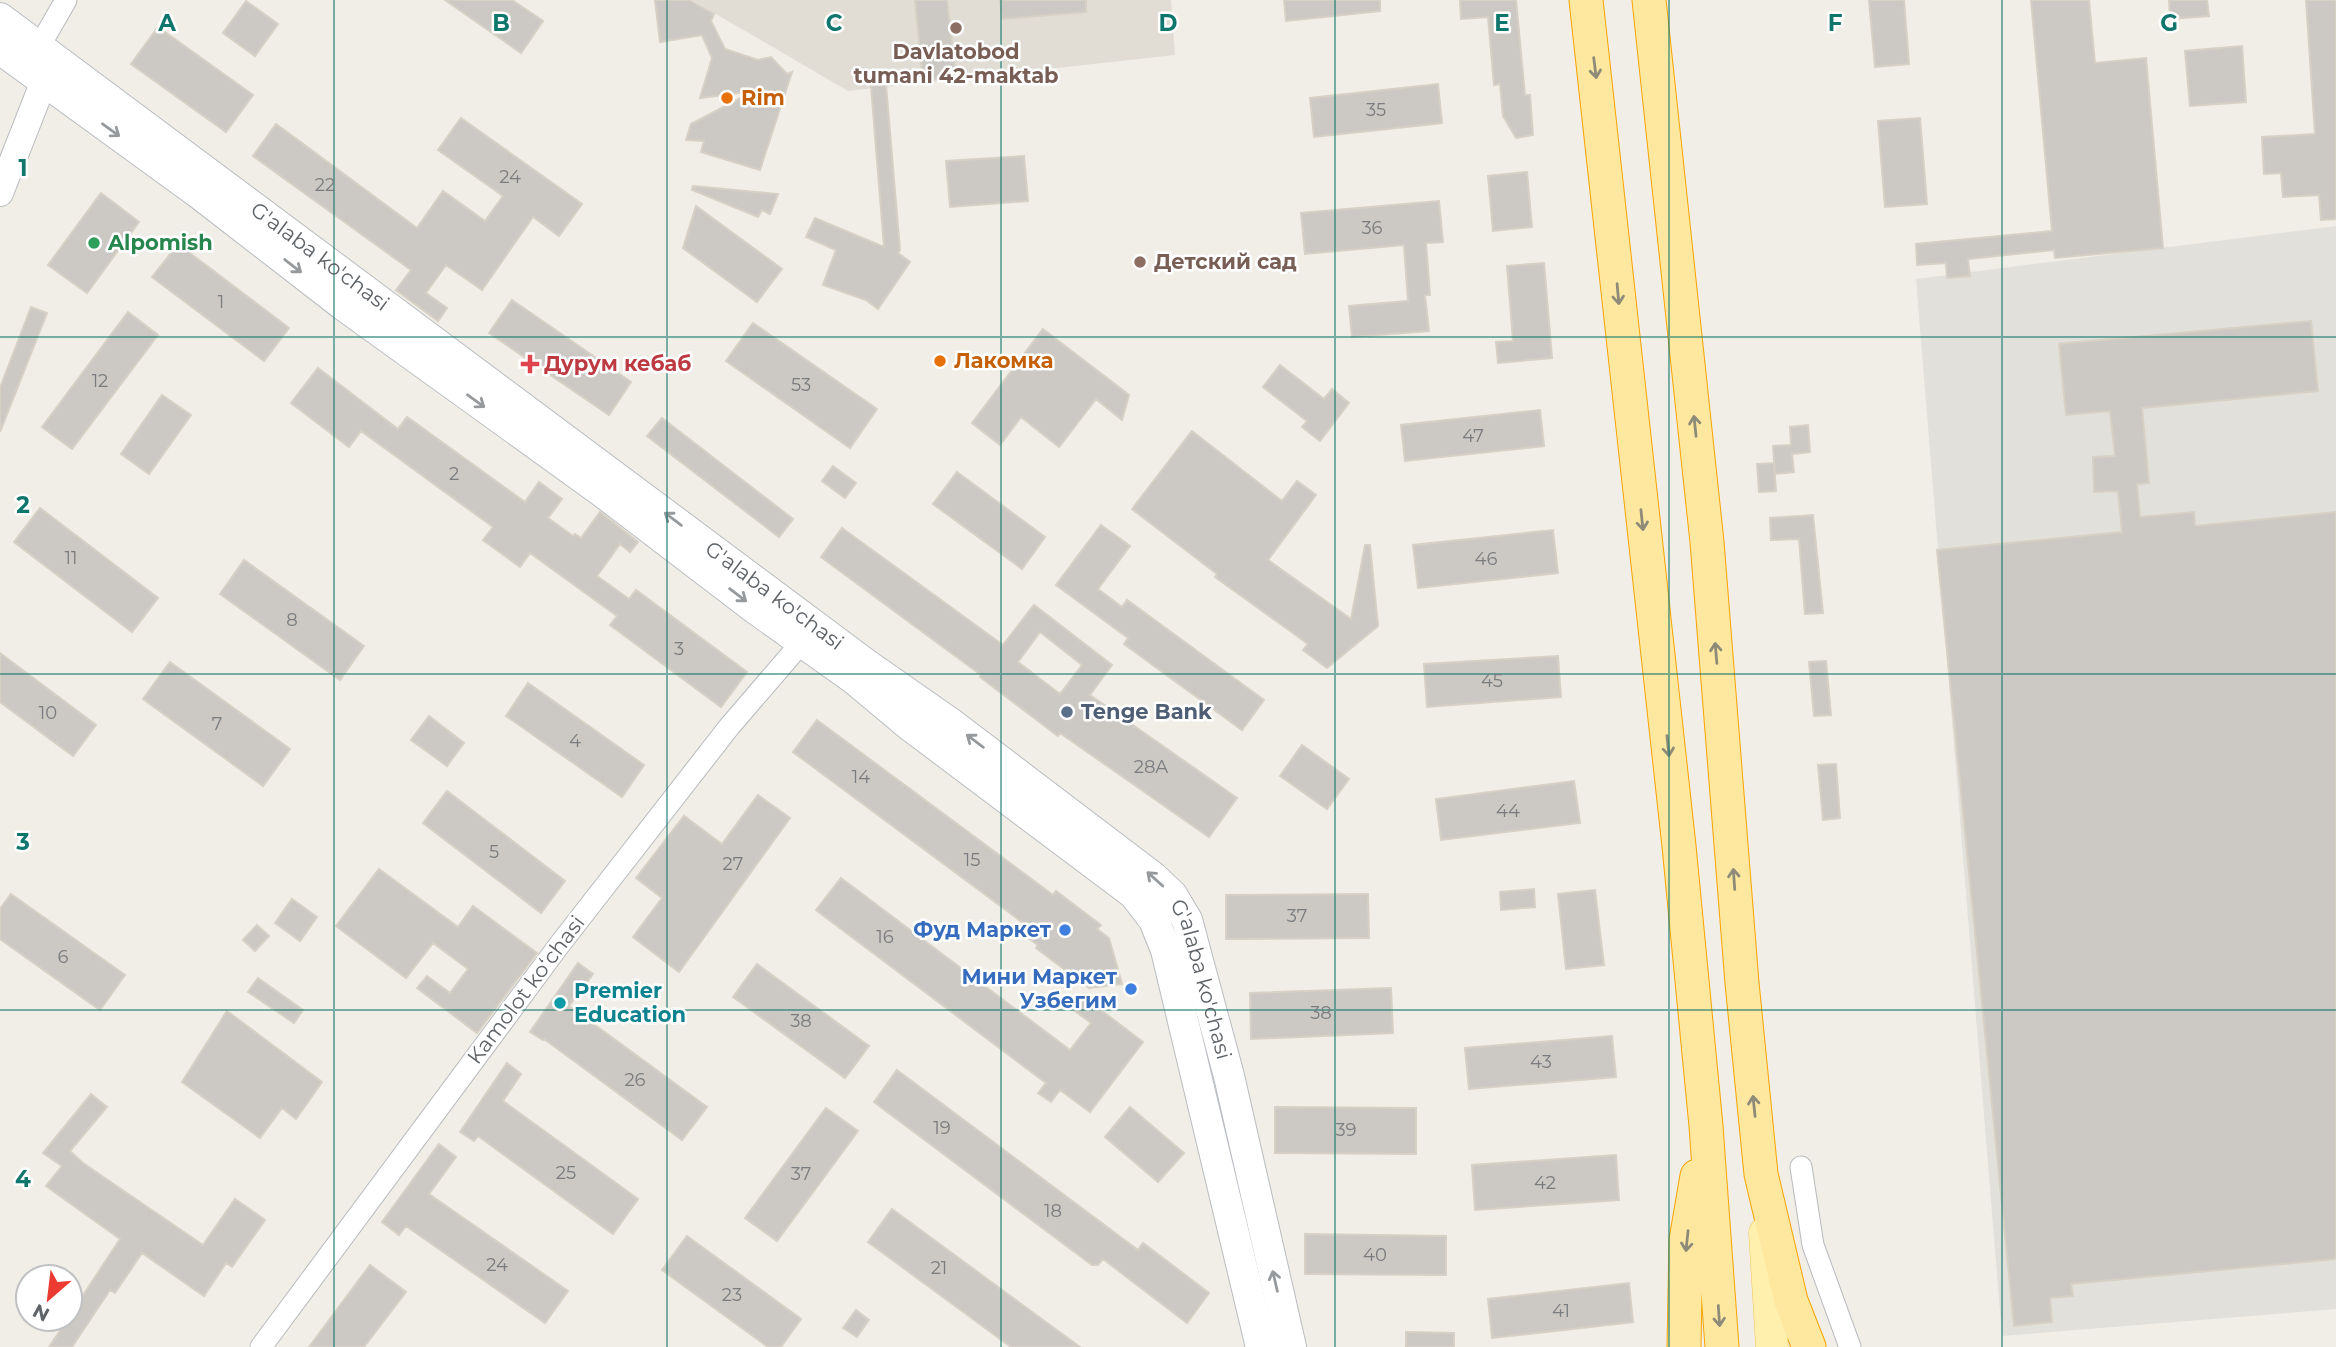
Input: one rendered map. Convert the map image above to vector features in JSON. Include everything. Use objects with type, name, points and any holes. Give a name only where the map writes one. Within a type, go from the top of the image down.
[{"type":"highway","points":[[1586,0],[1606,160],[1625,361],[1679,846],[1706,1126],[1721,1347]]},
{"type":"highway","points":[[1649,0],[1707,541],[1742,983],[1761,1174],[1791,1301],[1809,1347]]},
{"type":"highway","points":[[1684,1347],[1686,1240],[1706,1126]]},
{"type":"main road","name":"G'alaba ko'chasi","points":[[0,19],[866,664],[949,722],[1153,877],[1172,895],[1187,920],[1229,1076],[1291,1347]]},
{"type":"main road","name":"G'alaba ko'chasi","points":[[0,49],[197,192],[343,305],[854,678],[909,725],[1135,894],[1154,920],[1166,950],[1261,1347]]},
{"type":"main road","points":[[1214,1150],[1245,1149]]},
{"type":"main road","points":[[1761,1174],[1772,1347]]},
{"type":"street","points":[[0,193],[44,81],[40,47],[66,0]]},
{"type":"street","name":"Kamolot koʻchasi","points":[[261,1347],[568,933],[729,727],[802,642]]},
{"type":"street","points":[[1801,1167],[1813,1245],[1850,1347]]},
{"type":"shaded area","name":"Davlatobod tumani 42-maktab","points":[[692,0],[1171,0],[1175,55],[848,91]]},
{"type":"shaded area","points":[[2336,226],[2336,1309],[2002,1336],[1916,279]]},
{"type":"building","points":[[445,0],[512,0],[543,21],[521,53]]},
{"type":"building","points":[[655,0],[689,0],[714,14],[711,21],[725,49],[758,60],[771,57],[787,74],[792,72],[760,170],[701,152],[704,141],[686,140],[691,124],[754,91],[700,98],[712,58],[702,35],[660,42]]},
{"type":"building","points":[[915,0],[947,0],[956,77],[923,81]]},
{"type":"building","points":[[1000,0],[1086,0],[1086,12],[1002,19]]},
{"type":"building","points":[[1284,0],[1380,0],[1380,11],[1286,21]]},
{"type":"building","points":[[1460,0],[1516,0],[1525,95],[1530,95],[1533,135],[1516,138],[1503,116],[1500,84],[1494,85],[1488,17],[1461,19]]},
{"type":"building","points":[[1869,0],[1904,0],[1909,64],[1875,67]]},
{"type":"building","points":[[2031,0],[2089,0],[2095,63],[2146,58],[2163,248],[2055,258],[2054,250],[1968,259],[1970,276],[1947,278],[1946,263],[1917,265],[1916,244],[2052,231]]},
{"type":"building","points":[[2169,0],[2207,0],[2209,16],[2170,19]]},
{"type":"building","points":[[2306,0],[2336,0],[2336,219],[2321,220],[2319,195],[2283,197],[2281,173],[2264,174],[2262,137],[2315,134]]},
{"type":"building","points":[[246,1],[278,24],[255,56],[223,33]]},
{"type":"building","points":[[158,27],[253,95],[226,132],[131,64]]},
{"type":"building","points":[[2242,46],[2246,102],[2190,106],[2185,51]]},
{"type":"building","points":[[1438,84],[1442,123],[1314,137],[1310,98]]},
{"type":"building","points":[[886,85],[900,250],[898,253],[910,262],[878,309],[866,300],[823,285],[836,250],[806,237],[815,218],[884,247],[871,86]]},
{"type":"building","points":[[461,118],[582,204],[559,236],[533,217],[482,290],[446,265],[426,293],[447,308],[438,321],[396,290],[411,270],[253,156],[276,124],[417,228],[443,191],[485,221],[503,196],[438,150]]},
{"type":"building","points":[[1920,118],[1927,204],[1885,207],[1878,121]]},
{"type":"building","points":[[1024,156],[1028,201],[950,207],[946,161]]},
{"type":"building","points":[[1527,172],[1532,227],[1493,231],[1488,176]]},
{"type":"building","points":[[693,186],[778,194],[770,214],[762,210],[758,217],[692,190]]},
{"type":"building","name":"Alpomish","points":[[101,193],[139,222],[87,293],[48,265]]},
{"type":"building","points":[[1439,201],[1443,242],[1426,243],[1430,295],[1425,295],[1429,331],[1352,337],[1349,306],[1408,301],[1404,245],[1305,254],[1301,213]]},
{"type":"building","points":[[696,206],[782,269],[757,302],[683,248]]},
{"type":"building","points":[[178,244],[289,328],[264,361],[152,277]]},
{"type":"building","points":[[1544,263],[1552,358],[1498,363],[1496,342],[1513,341],[1507,266]]},
{"type":"building","points":[[512,300],[631,382],[609,415],[489,333]]},
{"type":"building","points":[[31,307],[47,313],[0,432],[0,388]]},
{"type":"building","points":[[128,312],[158,335],[72,449],[42,427]]},
{"type":"building","points":[[2311,321],[2318,391],[2142,408],[2149,483],[2137,484],[2140,517],[2194,512],[2195,526],[2336,512],[2336,1259],[2071,1284],[2073,1296],[2050,1298],[2052,1322],[2014,1326],[1937,550],[2122,532],[2118,491],[2094,492],[2093,457],[2115,456],[2110,411],[2066,415],[2059,344]]},
{"type":"building","points":[[753,323],[877,409],[850,448],[726,361]]},
{"type":"building","points":[[1043,329],[1129,395],[1122,420],[1096,399],[1059,447],[1021,417],[1000,445],[972,423]]},
{"type":"building","points":[[1280,365],[1324,399],[1332,389],[1349,403],[1320,441],[1302,427],[1307,421],[1263,387]]},
{"type":"building","points":[[318,368],[398,429],[407,417],[525,502],[539,482],[562,499],[548,518],[573,536],[575,534],[581,538],[600,512],[638,542],[630,552],[620,544],[597,576],[629,599],[636,590],[747,672],[721,707],[610,625],[617,616],[530,553],[520,567],[483,540],[493,527],[361,431],[349,447],[291,403]]},
{"type":"building","points":[[162,395],[191,415],[149,474],[121,454]]},
{"type":"building","points":[[1540,410],[1544,446],[1405,461],[1401,425]]},
{"type":"building","points":[[662,418],[793,519],[779,537],[647,436]]},
{"type":"building","points":[[1808,425],[1810,452],[1792,454],[1794,472],[1775,474],[1773,446],[1791,445],[1790,427]]},
{"type":"building","points":[[1192,431],[1282,501],[1297,481],[1316,495],[1268,560],[1351,619],[1365,545],[1370,545],[1378,626],[1327,668],[1303,650],[1308,644],[1215,577],[1217,574],[1132,509]]},
{"type":"building","points":[[1774,463],[1776,491],[1759,492],[1757,464]]},
{"type":"building","points":[[833,466],[856,483],[845,498],[822,481]]},
{"type":"building","points":[[957,472],[1045,537],[1022,569],[933,504]]},
{"type":"building","points":[[40,508],[158,598],[132,632],[14,542]]},
{"type":"building","points":[[1813,515],[1823,613],[1805,614],[1799,539],[1771,540],[1770,518]]},
{"type":"building","points":[[1101,525],[1130,546],[1098,589],[1122,607],[1127,600],[1264,700],[1242,730],[1124,644],[1128,638],[1056,585]]},
{"type":"building","points":[[842,528],[1003,645],[1034,605],[1112,665],[1090,695],[1237,798],[1209,837],[1060,733],[1058,736],[980,677],[981,675],[821,557]],"holes":[[[1040,632],[1082,665],[1060,694],[1018,662]]]},
{"type":"building","points":[[1553,530],[1558,573],[1418,588],[1413,545]]},
{"type":"building","points":[[244,560],[364,646],[340,680],[220,594]]},
{"type":"building","points":[[0,653],[96,725],[73,756],[0,702]]},
{"type":"building","points":[[1558,656],[1561,697],[1427,707],[1424,664]]},
{"type":"building","points":[[1826,661],[1831,715],[1814,716],[1809,662]]},
{"type":"building","points":[[170,662],[290,749],[263,786],[143,699]]},
{"type":"building","points":[[528,683],[644,765],[622,797],[506,716]]},
{"type":"building","points":[[429,716],[464,743],[447,766],[411,740]]},
{"type":"building","points":[[817,720],[1053,895],[1056,891],[1101,925],[1097,929],[1109,938],[1122,984],[1089,988],[1036,948],[1038,945],[1028,938],[1034,931],[793,752]]},
{"type":"building","points":[[1302,745],[1349,779],[1327,809],[1280,776]]},
{"type":"building","points":[[1836,764],[1840,818],[1823,820],[1818,765]]},
{"type":"building","points":[[1574,781],[1580,823],[1441,840],[1436,799]]},
{"type":"building","points":[[447,791],[565,881],[541,913],[423,823]]},
{"type":"building","points":[[758,795],[790,818],[679,972],[633,937],[662,898],[636,878],[684,816],[722,844]]},
{"type":"building","points":[[379,869],[458,927],[473,906],[537,953],[477,1033],[417,988],[427,976],[450,993],[468,969],[433,943],[406,978],[336,926]]},
{"type":"building","points":[[841,878],[1070,1050],[1091,1023],[1071,1008],[1081,995],[1143,1042],[1090,1112],[1060,1090],[1051,1102],[1038,1093],[1046,1083],[816,910]]},
{"type":"building","points":[[1534,889],[1535,907],[1501,910],[1500,892]]},
{"type":"building","points":[[1595,890],[1604,965],[1566,969],[1558,894]]},
{"type":"building","points":[[11,894],[125,975],[100,1010],[0,939],[0,909]]},
{"type":"building","points":[[1368,894],[1369,938],[1226,939],[1226,895]]},
{"type":"building","points":[[292,899],[317,917],[300,941],[275,923]]},
{"type":"building","points":[[257,925],[269,936],[255,951],[243,940]]},
{"type":"building","points":[[578,963],[593,974],[569,1006],[707,1107],[682,1140],[544,1039],[530,1032]]},
{"type":"building","points":[[757,964],[869,1046],[845,1078],[733,997]]},
{"type":"building","points":[[258,978],[303,1010],[294,1023],[248,992]]},
{"type":"building","points":[[1391,988],[1393,1033],[1251,1039],[1250,993]]},
{"type":"building","points":[[227,1011],[322,1082],[296,1119],[282,1108],[260,1138],[182,1082]]},
{"type":"building","points":[[1612,1036],[1616,1077],[1469,1089],[1465,1048]]},
{"type":"building","points":[[507,1063],[521,1074],[503,1101],[638,1199],[613,1234],[478,1136],[474,1141],[460,1132]]},
{"type":"building","points":[[897,1070],[1138,1250],[1143,1243],[1209,1293],[1187,1323],[1103,1259],[1098,1265],[1092,1265],[874,1102]]},
{"type":"building","points":[[91,1094],[107,1107],[70,1151],[83,1163],[203,1245],[235,1199],[265,1220],[232,1267],[226,1263],[204,1296],[142,1253],[115,1293],[110,1290],[84,1329],[84,1294],[120,1239],[46,1186],[62,1166],[43,1153]]},
{"type":"building","points":[[1130,1107],[1184,1153],[1158,1182],[1105,1137]]},
{"type":"building","points":[[1275,1107],[1416,1108],[1416,1154],[1275,1153]]},
{"type":"building","points":[[826,1108],[858,1131],[777,1241],[745,1218]]},
{"type":"building","points":[[439,1144],[456,1157],[429,1194],[568,1291],[545,1323],[406,1226],[399,1235],[382,1222]]},
{"type":"building","points":[[1616,1155],[1619,1200],[1475,1210],[1472,1165]]},
{"type":"building","points":[[892,1209],[1080,1347],[1011,1347],[985,1328],[868,1242]]},
{"type":"building","points":[[1305,1234],[1446,1236],[1446,1275],[1305,1274]]},
{"type":"building","points":[[687,1236],[801,1319],[781,1347],[768,1347],[662,1270]]},
{"type":"building","points":[[370,1265],[406,1292],[364,1347],[309,1347]]},
{"type":"building","points":[[1629,1283],[1633,1322],[1492,1338],[1488,1299]]},
{"type":"building","points":[[856,1310],[869,1320],[857,1337],[843,1328]]},
{"type":"building","points":[[1406,1332],[1454,1333],[1454,1347],[1406,1347]]},
{"type":"building","points":[[58,1333],[81,1333],[72,1347],[49,1347]]},
{"type":"place","name":"Davlatobod tumani 42-maktab","points":[[956,28]]},
{"type":"place","name":"Rim","points":[[727,98]]},
{"type":"place","name":"Alpomish","points":[[94,243]]},
{"type":"place","name":"Детский сад","points":[[1140,262]]},
{"type":"place","name":"Лакомка","points":[[940,361]]},
{"type":"place","name":"Дурум кебаб","points":[[530,364]]},
{"type":"place","name":"Tenge Bank","points":[[1067,712]]},
{"type":"place","name":"Фуд Маркет","points":[[1065,930]]},
{"type":"place","name":"Мини Маркет Узбегим","points":[[1131,989]]},
{"type":"place","name":"Premier Education","points":[[560,1003]]}]
